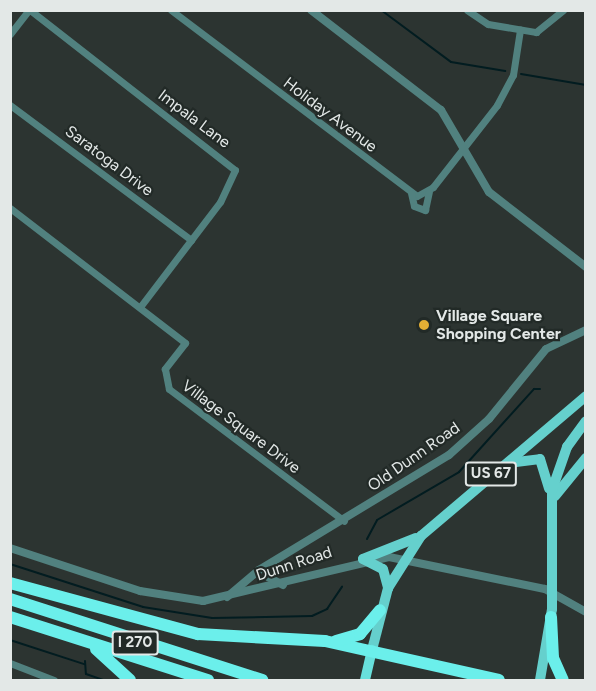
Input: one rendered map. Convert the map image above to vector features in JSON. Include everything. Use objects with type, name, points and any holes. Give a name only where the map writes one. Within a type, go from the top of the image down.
[{"type":"highway","points":[[10,584],[198,634],[329,642],[372,650],[499,681]]},
{"type":"highway","name":"I 270","points":[[10,599],[262,681]]},
{"type":"highway","points":[[329,642],[360,634],[380,610]]},
{"type":"highway","points":[[347,645],[363,639],[380,610]]},
{"type":"highway","points":[[552,613],[552,658],[563,681]]},
{"type":"highway","name":"I 270","points":[[10,617],[93,646],[208,681]]},
{"type":"highway","points":[[93,646],[130,681]]},
{"type":"highway","name":"US 67","points":[[365,681],[372,650]]},
{"type":"main road","name":"US 67","points":[[372,650],[380,610],[388,588],[404,559],[421,536],[585,396]]},
{"type":"main road","points":[[550,513],[567,447],[585,421]]},
{"type":"main road","points":[[550,513],[563,482],[585,458]]},
{"type":"main road","points":[[502,465],[540,459],[548,474],[553,582],[552,613],[540,681]]},
{"type":"main road","points":[[363,559],[421,536]]},
{"type":"main road","points":[[363,559],[383,569],[388,588]]},
{"type":"street","points":[[10,34],[29,10]]},
{"type":"street","name":"Impala Lane","points":[[29,10],[235,170],[229,190],[140,307]]},
{"type":"street","name":"Holiday Avenue","points":[[171,10],[411,193],[414,206],[425,210],[429,191]]},
{"type":"street","points":[[311,10],[441,110],[464,145],[489,192],[585,267]]},
{"type":"street","points":[[467,10],[488,24],[520,30],[543,31],[563,10]]},
{"type":"street","points":[[411,193],[429,191],[507,87],[520,30]]},
{"type":"street","name":"Saratoga Drive","points":[[10,105],[191,240]]},
{"type":"street","name":"Village Square Drive","points":[[10,208],[185,343],[165,369],[169,389],[344,521]]},
{"type":"street","name":"Old Dunn Road","points":[[225,598],[259,570],[344,521],[449,455],[489,419],[546,350],[585,330]]},
{"type":"street","name":"Dunn Road","points":[[10,548],[153,594],[225,598],[283,585],[363,559],[404,559],[545,589],[585,612]]},
{"type":"street","points":[[271,564],[268,577],[283,585]]},
{"type":"street","points":[[254,593],[259,570]]},
{"type":"street","points":[[10,663],[54,681]]},
{"type":"waterway","points":[[381,10],[451,62],[505,71]]},
{"type":"waterway","points":[[521,74],[586,85]]},
{"type":"waterway","points":[[367,539],[377,520],[459,472],[534,389],[540,389]]},
{"type":"waterway","points":[[10,564],[143,607],[212,618],[312,616],[327,609],[342,587]]},
{"type":"waterway","points":[[10,640],[84,664]]},
{"type":"waterway","points":[[85,661],[86,674],[103,680]]},
{"type":"place","name":"Village Square Shopping Center","points":[[424,325]]}]
